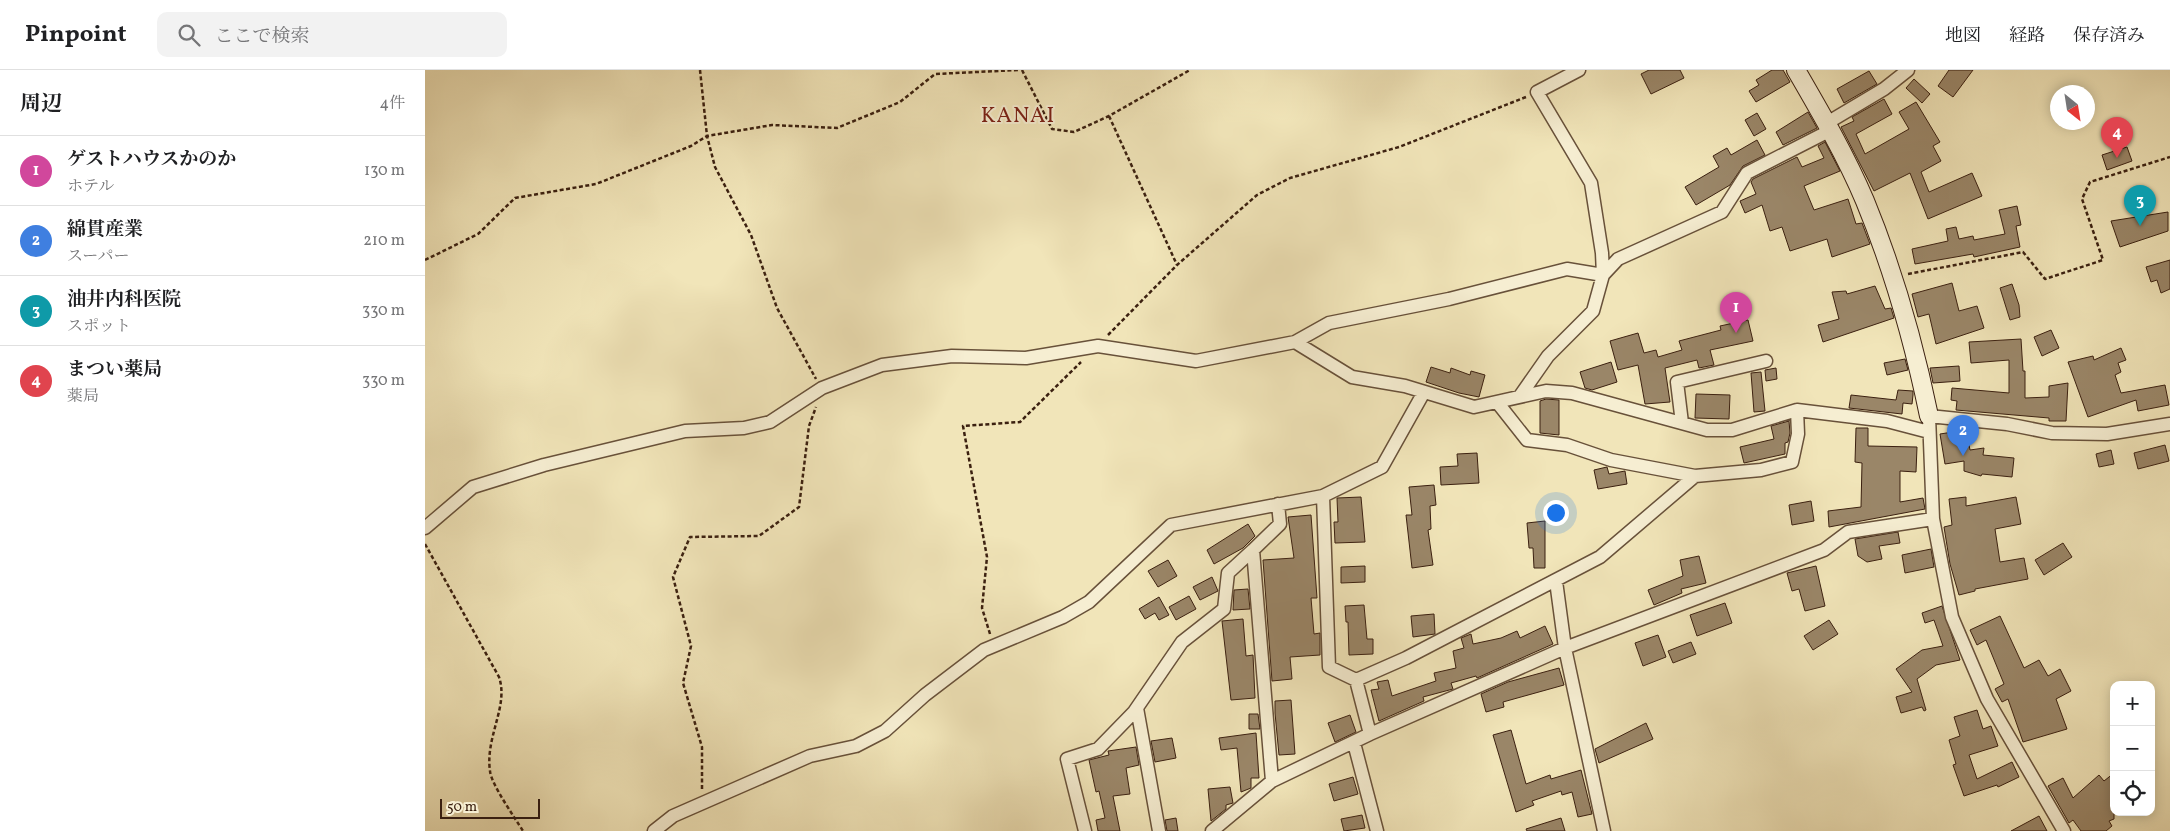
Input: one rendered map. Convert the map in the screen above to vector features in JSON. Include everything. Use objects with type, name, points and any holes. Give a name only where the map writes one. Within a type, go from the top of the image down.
[{"type":"street","points":[[1520,396],[1548,356],[1593,311],[1603,275],[1602,253],[1591,183],[1537,92],[1579,70]]},
{"type":"street","points":[[1796,70],[1829,127],[1865,202],[1891,277],[1920,375],[1929,424],[1933,520],[1952,617],[1987,698],[2064,831]]},
{"type":"street","points":[[1603,275],[1618,259],[1722,212],[1747,173],[1829,127],[1884,90],[1909,70]]},
{"type":"street","points":[[425,528],[473,487],[544,465],[685,431],[744,428],[770,422],[821,388],[882,366],[952,356],[1025,358],[1098,346],[1196,361],[1295,342],[1329,323],[1449,299],[1567,269],[1603,275]]},
{"type":"street","points":[[1295,342],[1352,376],[1405,386],[1474,407],[1546,391],[1573,392],[1707,430],[1732,430],[1797,410],[1929,424],[2007,424],[2053,433],[2107,434],[2170,424]]},
{"type":"street","points":[[1682,423],[1677,382],[1766,361]]},
{"type":"street","points":[[654,831],[673,816],[703,802],[810,756],[856,746],[885,731],[925,695],[984,650],[1063,616],[1089,602],[1171,525],[1323,496],[1382,467],[1424,392]]},
{"type":"street","points":[[1497,402],[1527,440],[1567,445],[1611,460],[1695,476],[1761,470],[1792,462],[1798,434],[1797,410]]},
{"type":"street","points":[[1323,496],[1329,667],[1356,680],[1406,658],[1600,557],[1695,476]]},
{"type":"street","points":[[1085,831],[1067,759],[1098,748],[1137,708],[1182,642],[1224,609],[1229,573],[1280,524],[1278,504]]},
{"type":"street","points":[[1212,831],[1272,781],[1370,734],[1565,648],[1815,554],[1848,532],[1933,520]]},
{"type":"street","points":[[1253,550],[1272,781]]},
{"type":"street","points":[[1555,580],[1565,648],[1604,831]]},
{"type":"street","points":[[1356,680],[1370,734]]},
{"type":"street","points":[[1137,708],[1159,831]]},
{"type":"street","points":[[1354,743],[1377,831]]},
{"type":"path","points":[[700,70],[707,136],[715,167],[751,236],[777,308],[821,388],[809,426],[799,507],[759,536],[690,537],[673,577],[691,646],[683,682],[702,747],[703,802]]},
{"type":"path","points":[[425,260],[479,234],[515,198],[596,184],[691,146],[707,136],[772,125],[837,128],[900,102],[935,74],[1021,70],[1052,129],[1074,132],[1109,116],[1190,70]]},
{"type":"path","points":[[994,645],[982,608],[987,557],[963,426],[1020,422],[1177,265],[1257,195],[1290,178],[1399,147],[1537,92]]},
{"type":"path","points":[[1109,116],[1177,265]]},
{"type":"path","points":[[1891,277],[2023,252],[2045,279],[2103,260],[2082,199],[2091,182],[2170,157]]},
{"type":"path","points":[[425,544],[499,677],[503,695],[488,753],[490,774],[523,831]]},
{"type":"building","points":[[1649,70],[1680,70],[1684,78],[1651,94],[1641,74]]},
{"type":"building","points":[[1772,70],[1783,70],[1790,82],[1756,102],[1749,91],[1759,85],[1756,80]]},
{"type":"building","points":[[1949,70],[1973,70],[1953,97],[1938,86]]},
{"type":"building","points":[[1869,71],[1877,84],[1844,103],[1837,89]]},
{"type":"building","points":[[1914,79],[1930,94],[1922,103],[1906,88]]},
{"type":"building","points":[[1884,99],[1892,114],[1856,134],[1865,154],[1909,129],[1899,112],[1916,102],[1940,142],[1933,146],[1941,161],[1921,172],[1929,192],[1972,173],[1982,196],[1928,219],[1910,173],[1874,191],[1841,127],[1854,121],[1852,117]]},
{"type":"building","points":[[1808,112],[1817,128],[1783,145],[1776,132]]},
{"type":"building","points":[[1757,113],[1766,129],[1754,136],[1745,120]]},
{"type":"building","points":[[1757,140],[1765,155],[1743,166],[1730,185],[1696,205],[1685,187],[1719,167],[1713,156],[1727,148],[1731,155]]},
{"type":"building","points":[[1825,142],[1840,171],[1804,186],[1814,210],[1848,199],[1856,224],[1862,223],[1870,244],[1832,257],[1827,239],[1790,251],[1782,227],[1770,231],[1762,205],[1745,213],[1740,201],[1756,194],[1751,182],[1753,179],[1797,157],[1802,167],[1824,158],[1818,146]]},
{"type":"building","points":[[2127,147],[2132,161],[2107,170],[2102,155]]},
{"type":"building","points":[[2017,206],[2021,225],[2016,226],[2020,247],[1974,257],[1973,254],[1915,264],[1912,249],[1948,241],[1946,229],[1956,227],[1959,239],[1973,236],[1974,240],[2005,234],[1999,210]]},
{"type":"building","points":[[2168,212],[2168,231],[2120,247],[2111,221]]},
{"type":"building","points":[[2170,260],[2170,289],[2161,293],[2157,280],[2151,282],[2146,267]]},
{"type":"building","points":[[1952,283],[1959,311],[1977,306],[1984,328],[1936,344],[1929,314],[1918,317],[1912,294]]},
{"type":"building","points":[[2012,284],[2019,305],[2020,317],[2010,320],[2000,288]]},
{"type":"building","points":[[1875,286],[1885,309],[1891,308],[1894,318],[1823,342],[1818,325],[1839,319],[1832,292],[1846,291],[1847,294]]},
{"type":"building","points":[[1748,320],[1753,341],[1710,350],[1714,365],[1699,368],[1697,360],[1665,368],[1670,402],[1645,404],[1638,365],[1618,370],[1610,341],[1638,333],[1644,353],[1656,350],[1658,357],[1682,350],[1679,341],[1721,330],[1720,326]]},
{"type":"building","points":[[2051,330],[2059,348],[2042,356],[2034,337]]},
{"type":"building","points":[[2021,339],[2023,371],[2025,371],[2025,398],[2049,397],[2049,386],[2068,383],[2066,421],[2049,421],[2049,418],[1956,410],[1957,401],[1951,400],[1952,388],[2009,393],[2009,360],[1971,363],[1969,342]]},
{"type":"building","points":[[2121,348],[2126,360],[2118,363],[2121,372],[2115,375],[2121,393],[2165,385],[2169,405],[2138,411],[2136,400],[2088,417],[2068,362],[2093,356],[2094,360]]},
{"type":"building","points":[[1905,359],[1908,370],[1887,375],[1884,363]]},
{"type":"building","points":[[1611,362],[1617,382],[1592,390],[1585,388],[1580,372]]},
{"type":"building","points":[[1959,366],[1960,381],[1933,383],[1930,368]]},
{"type":"building","points":[[1431,367],[1450,373],[1451,368],[1470,375],[1471,371],[1485,375],[1479,397],[1459,393],[1426,382]]},
{"type":"building","points":[[1776,368],[1777,379],[1766,381],[1765,370]]},
{"type":"building","points":[[1761,372],[1765,411],[1754,412],[1751,373]]},
{"type":"building","points":[[1898,390],[1913,391],[1912,404],[1903,403],[1902,414],[1849,408],[1851,395],[1896,400]]},
{"type":"building","points":[[1696,394],[1730,395],[1729,419],[1695,418]]},
{"type":"building","points":[[1546,399],[1559,400],[1559,435],[1540,433],[1540,401]]},
{"type":"building","points":[[1789,421],[1790,433],[1788,442],[1785,443],[1785,454],[1744,463],[1740,447],[1774,439],[1771,426]]},
{"type":"building","points":[[1856,428],[1868,428],[1868,446],[1917,447],[1916,472],[1900,471],[1900,502],[1923,498],[1925,509],[1829,527],[1828,511],[1861,507],[1862,463],[1855,462]]},
{"type":"building","points":[[1966,430],[1970,450],[1984,448],[1983,455],[2014,458],[2012,477],[1982,474],[1981,476],[1964,471],[1964,461],[1945,464],[1940,434]]},
{"type":"building","points":[[2165,445],[2169,461],[2138,469],[2134,453]]},
{"type":"building","points":[[2111,450],[2114,464],[2099,467],[2096,454]]},
{"type":"building","points":[[1477,453],[1479,483],[1441,485],[1440,467],[1458,466],[1457,454]]},
{"type":"building","points":[[1607,467],[1609,474],[1625,471],[1627,484],[1598,489],[1594,470]]},
{"type":"building","points":[[1434,485],[1436,505],[1430,506],[1431,529],[1428,530],[1433,565],[1412,568],[1406,515],[1412,515],[1409,487]]},
{"type":"building","points":[[1361,497],[1365,542],[1335,543],[1334,522],[1338,522],[1337,498]]},
{"type":"building","points":[[1966,497],[1966,506],[2016,497],[2021,524],[1995,529],[2000,562],[2024,558],[2028,579],[1975,589],[1975,591],[1959,595],[1950,564],[1944,527],[1952,525],[1949,499]]},
{"type":"building","points":[[1811,501],[1814,521],[1792,525],[1789,505]]},
{"type":"building","points":[[1311,515],[1317,598],[1311,598],[1314,634],[1320,633],[1320,655],[1290,657],[1292,679],[1272,681],[1263,560],[1294,558],[1288,517]]},
{"type":"building","points":[[1545,521],[1545,568],[1534,568],[1533,548],[1529,548],[1527,523]]},
{"type":"building","points":[[1248,524],[1255,536],[1243,548],[1214,564],[1207,550]]},
{"type":"building","points":[[1898,532],[1900,543],[1879,546],[1882,559],[1867,562],[1858,556],[1855,539]]},
{"type":"building","points":[[2063,543],[2072,557],[2044,575],[2035,560]]},
{"type":"building","points":[[1931,549],[1934,567],[1905,573],[1902,555]]},
{"type":"building","points":[[1699,556],[1706,583],[1681,589],[1682,593],[1654,605],[1648,590],[1683,576],[1680,560]]},
{"type":"building","points":[[1168,560],[1177,576],[1158,587],[1148,571]]},
{"type":"building","points":[[1365,566],[1365,582],[1341,583],[1341,567]]},
{"type":"building","points":[[1816,566],[1825,606],[1805,611],[1799,589],[1792,591],[1787,573]]},
{"type":"building","points":[[1212,577],[1218,591],[1200,600],[1193,587]]},
{"type":"building","points":[[1248,589],[1250,609],[1233,610],[1234,590]]},
{"type":"building","points":[[1189,596],[1196,609],[1176,620],[1169,607]]},
{"type":"building","points":[[1159,597],[1169,615],[1159,620],[1155,613],[1145,619],[1139,609]]},
{"type":"building","points":[[1725,603],[1732,623],[1697,636],[1690,615]]},
{"type":"building","points":[[1364,605],[1367,639],[1373,639],[1373,654],[1349,655],[1348,622],[1346,622],[1345,606]]},
{"type":"building","points":[[1942,606],[1960,660],[1936,665],[1917,679],[1926,710],[1924,711],[1922,707],[1901,713],[1896,697],[1912,692],[1896,669],[1922,650],[1943,646],[1934,620],[1925,623],[1922,613]]},
{"type":"building","points":[[1434,614],[1435,634],[1413,637],[1411,616]]},
{"type":"building","points":[[2000,616],[2024,668],[2039,660],[2048,676],[2060,669],[2071,691],[2056,699],[2067,729],[2023,742],[2008,699],[2002,702],[1995,689],[2004,684],[1986,640],[1977,645],[1970,630]]},
{"type":"building","points":[[1243,619],[1246,656],[1253,655],[1255,698],[1231,700],[1222,621]]},
{"type":"building","points":[[1829,620],[1838,634],[1813,650],[1804,636]]},
{"type":"building","points":[[1545,626],[1553,644],[1477,678],[1476,676],[1451,683],[1453,689],[1423,697],[1424,701],[1379,721],[1371,690],[1379,689],[1377,682],[1388,680],[1392,696],[1436,681],[1434,673],[1456,668],[1453,651],[1464,648],[1461,638],[1471,634],[1473,644],[1501,638],[1517,631],[1520,638]]},
{"type":"building","points":[[1658,635],[1666,657],[1643,666],[1635,643]]},
{"type":"building","points":[[1691,642],[1696,654],[1673,663],[1668,651]]},
{"type":"building","points":[[1559,668],[1564,685],[1503,702],[1504,707],[1486,712],[1481,694],[1508,682]]},
{"type":"building","points":[[1291,700],[1295,754],[1279,755],[1275,701]]},
{"type":"building","points":[[1977,710],[1983,729],[1991,726],[1998,746],[1969,755],[1977,779],[2012,762],[2019,777],[1998,787],[1997,785],[1964,796],[1953,765],[1956,764],[1949,740],[1960,736],[1954,717]]},
{"type":"building","points":[[1249,714],[1258,714],[1260,729],[1249,729]]},
{"type":"building","points":[[1350,715],[1356,732],[1335,742],[1328,723]]},
{"type":"building","points":[[1646,723],[1653,739],[1599,763],[1595,749]]},
{"type":"building","points":[[1511,730],[1526,784],[1550,775],[1551,779],[1581,770],[1592,814],[1578,817],[1572,792],[1562,795],[1561,791],[1532,801],[1534,805],[1516,812],[1493,735]]},
{"type":"building","points":[[1256,733],[1259,778],[1251,778],[1251,788],[1241,792],[1237,748],[1221,750],[1219,738]]},
{"type":"building","points":[[1172,738],[1176,758],[1155,762],[1151,741]]},
{"type":"building","points":[[1136,747],[1139,765],[1126,768],[1130,794],[1113,796],[1120,831],[1098,831],[1096,820],[1105,818],[1099,791],[1096,792],[1089,760],[1109,755],[1108,751]]},
{"type":"building","points":[[2099,775],[2104,781],[2110,776],[2110,816],[2114,816],[2114,819],[2109,821],[2112,826],[2106,831],[2081,831],[2073,820],[2069,823],[2048,786],[2063,778],[2073,798]]},
{"type":"building","points":[[1353,777],[1358,794],[1334,801],[1329,784]]},
{"type":"building","points":[[1230,787],[1233,803],[1226,805],[1226,809],[1211,821],[1208,789]]},
{"type":"building","points":[[1362,815],[1365,828],[1344,831],[1341,819]]},
{"type":"building","points":[[2039,816],[2047,831],[2011,831]]},
{"type":"building","points":[[1176,818],[1178,831],[1167,831],[1165,820]]},
{"type":"building","points":[[1561,818],[1565,831],[1527,831],[1526,829]]},
{"type":"place","name":"まつい薬局","points":[[2117,158]]},
{"type":"place","name":"油井内科医院","points":[[2140,226]]},
{"type":"place","name":"ゲストハウスかのか","points":[[1736,333]]},
{"type":"place","name":"綿貫産業","points":[[1963,456]]},
{"type":"district","name":"KANAI","points":[[1018,116]]}]
